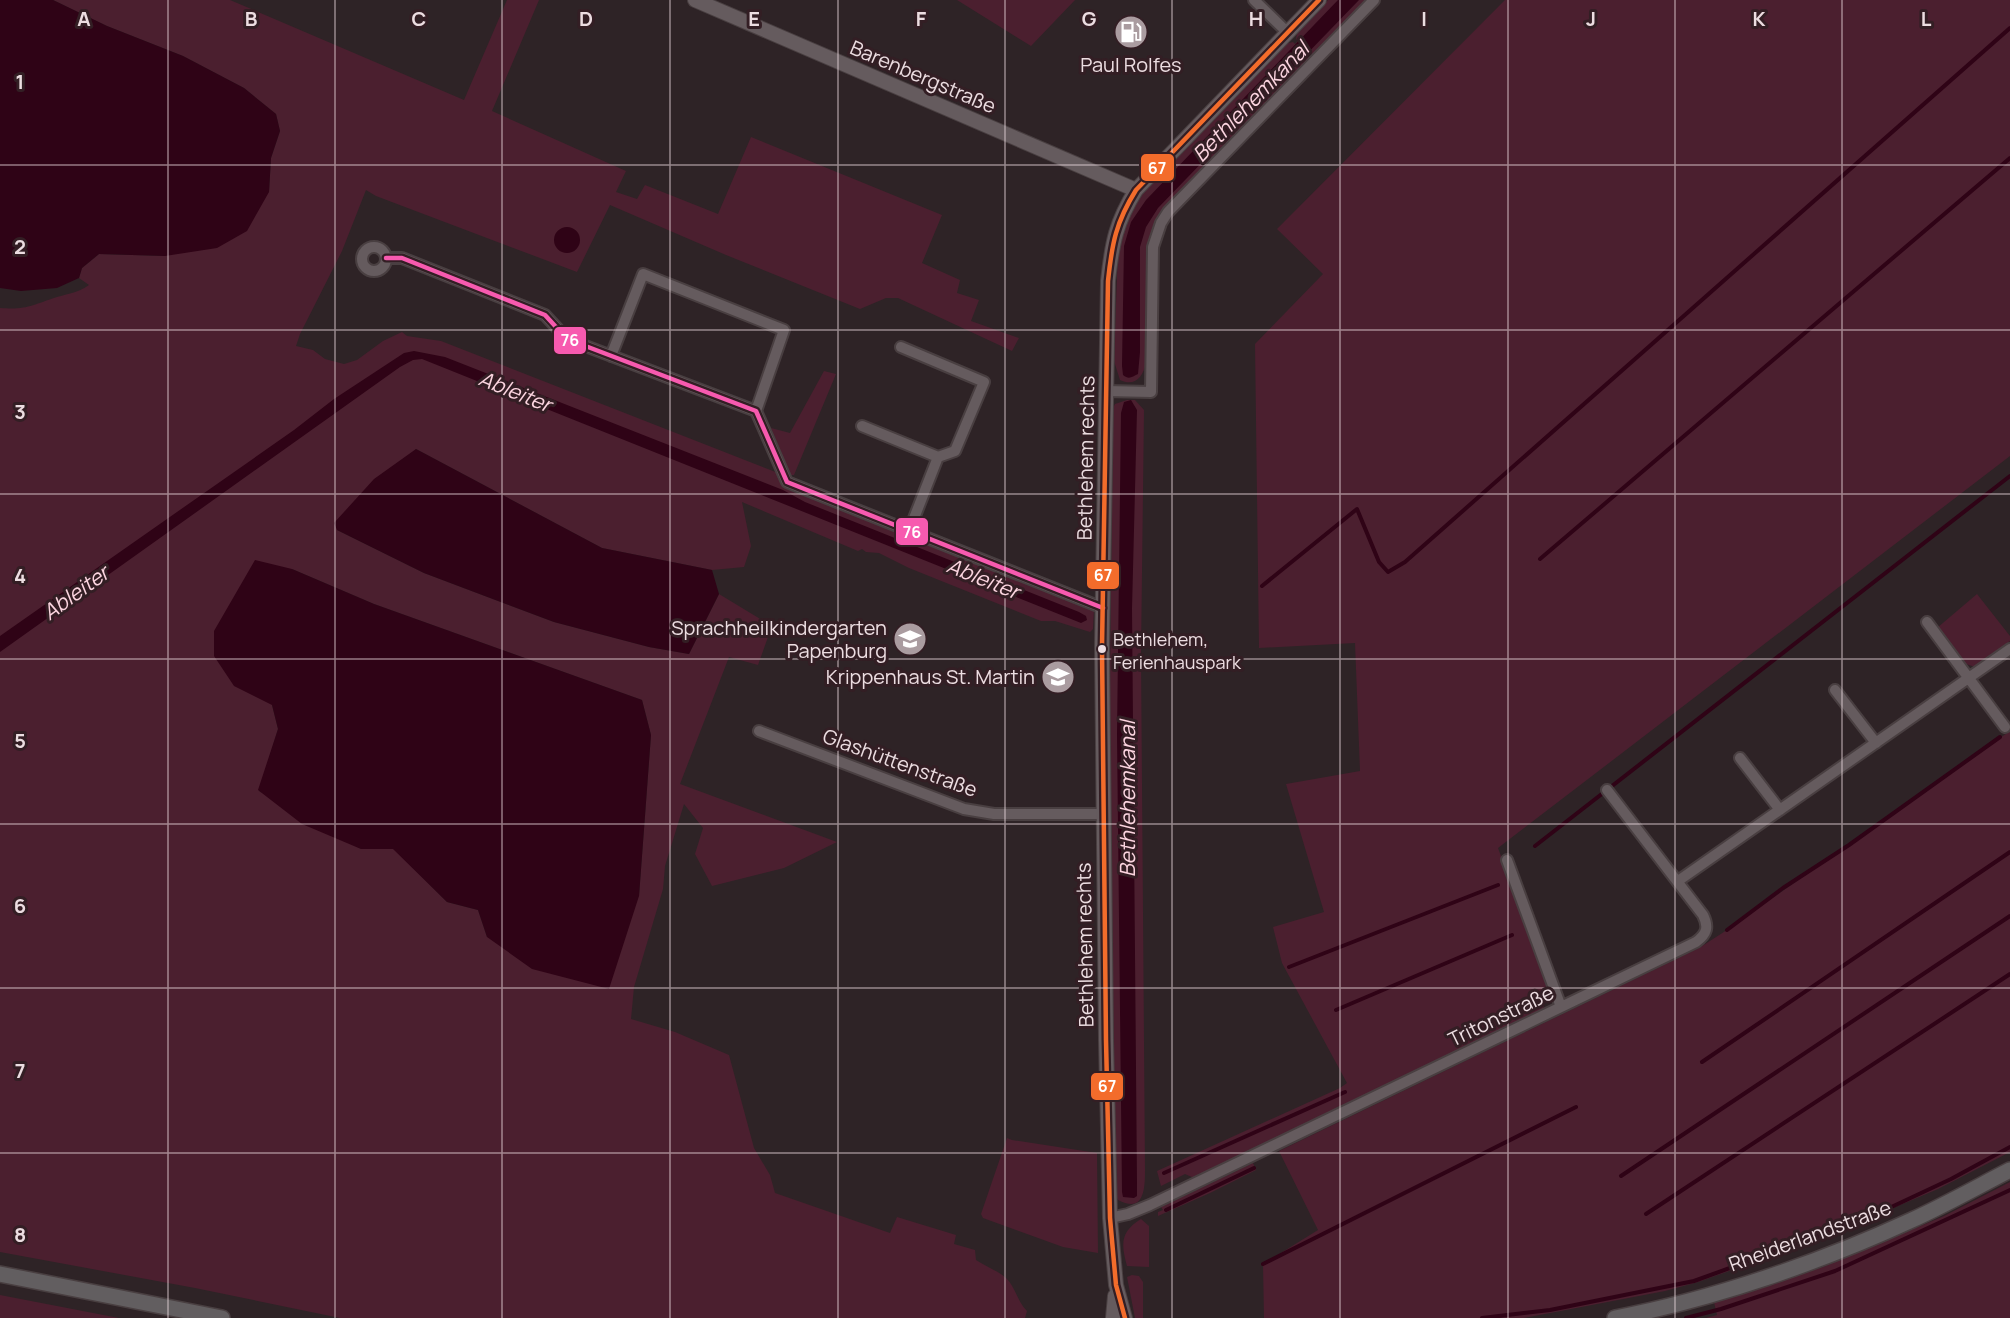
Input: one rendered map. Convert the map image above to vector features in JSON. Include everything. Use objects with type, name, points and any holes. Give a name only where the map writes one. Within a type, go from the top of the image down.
[{"type":"main road","name":"Rheiderlandstraße","points":[[1615,1318],[1701,1297],[1841,1250],[1912,1220],[2010,1170]]},
{"type":"main road","points":[[0,1274],[222,1318]]},
{"type":"street","name":"Barenbergstraße","points":[[695,0],[1136,190]]},
{"type":"street","points":[[1254,0],[1288,33]]},
{"type":"street","name":"Bethlehem rechts","points":[[1125,1318],[1116,1284],[1110,1218],[1103,814],[1106,391],[1108,281],[1112,247],[1117,225],[1136,190],[1319,0]]},
{"type":"street","points":[[1106,391],[1150,392],[1153,247],[1158,229],[1168,212],[1374,0]]},
{"type":"street","points":[[386,258],[402,258],[545,315],[567,339],[756,411]]},
{"type":"street","points":[[611,356],[643,274],[784,330],[756,411],[787,482],[1103,608]]},
{"type":"street","points":[[862,426],[938,457],[955,451],[984,382],[901,347]]},
{"type":"street","points":[[909,531],[938,457]]},
{"type":"street","points":[[1927,622],[2005,727]]},
{"type":"street","points":[[1678,881],[2010,649]]},
{"type":"street","points":[[1835,690],[1876,743]]},
{"type":"street","name":"Glashüttenstraße","points":[[759,731],[964,809],[994,814],[1103,814]]},
{"type":"street","points":[[1740,758],[1780,810]]},
{"type":"street","name":"Tritonstraße","points":[[1110,1218],[1150,1205],[1561,1008],[1696,942],[1705,935],[1707,924],[1703,915],[1607,790]]},
{"type":"street","points":[[1507,860],[1561,1008]]},
{"type":"street","name":"Bethlehem rechts","points":[[1113,1318],[1116,1284]]},
{"type":"shaded area","points":[[53,0],[230,0],[464,100],[507,0],[539,0],[492,111],[626,171],[616,192],[637,199],[645,185],[718,214],[751,137],[942,215],[922,263],[960,280],[957,293],[979,300],[971,321],[1019,338],[1012,351],[898,298],[886,298],[860,309],[610,205],[577,272],[376,196],[366,190],[342,251],[296,346],[313,350],[325,359],[344,364],[357,360],[383,341],[402,332],[407,336],[441,341],[778,473],[781,482],[1094,609],[1093,629],[1090,632],[1055,621],[1041,621],[909,568],[879,553],[866,552],[862,549],[858,551],[742,502],[751,546],[744,567],[712,570],[602,548],[416,449],[337,530],[424,573],[554,622],[649,647],[689,654],[719,594],[772,626],[758,665],[729,657],[680,784],[837,842],[784,868],[712,886],[695,854],[703,828],[684,804],[665,866],[663,889],[634,987],[631,1019],[675,1032],[729,1055],[754,1148],[770,1175],[775,1193],[890,1233],[897,1217],[956,1235],[954,1244],[975,1250],[976,1260],[1006,1278],[1027,1311],[1025,1318],[340,1318],[195,1288],[0,1252],[0,308],[30,306],[85,288],[89,285],[79,278],[82,268],[99,254],[165,256],[269,192],[271,158],[280,131],[276,114],[244,88],[183,56],[107,26]],"holes":[[[292,569],[374,604],[642,700],[651,735],[639,896],[487,937],[478,910],[447,902],[393,848],[361,849],[259,791],[278,729],[272,705]]]},
{"type":"shaded area","points":[[957,0],[1075,0],[1031,46]]},
{"type":"shaded area","points":[[1328,0],[1367,0],[1313,55],[1309,51],[1306,54],[1310,59],[1165,209],[1153,230],[1148,253],[1146,363],[1138,379],[1130,382],[1120,380],[1114,361],[1118,248],[1129,214],[1143,190],[1285,44],[1293,42],[1295,44],[1298,41],[1297,33]]},
{"type":"shaded area","points":[[1505,0],[2010,0],[2010,456],[1498,848],[1549,987],[1543,1009],[1194,1178],[1185,1174],[1161,1186],[1157,1171],[1347,1083],[1282,963],[1273,927],[1324,912],[1286,784],[1360,771],[1355,643],[1259,648],[1255,344],[1323,274],[1277,229]]},
{"type":"shaded area","points":[[824,371],[836,374],[794,475],[790,475],[771,428],[790,433]]},
{"type":"shaded area","points":[[1135,400],[1144,410],[1141,654],[1145,1177],[1141,1197],[1133,1204],[1118,1200],[1115,1194],[1109,778],[1113,408],[1115,404]]},
{"type":"shaded area","points":[[1977,594],[2010,636],[2010,641],[1975,667],[1966,664],[1937,628]]},
{"type":"shaded area","points":[[2010,731],[2010,1152],[1938,1189],[1822,1238],[1698,1282],[1665,1291],[1524,1318],[1264,1318],[1263,1264],[1318,1230],[1279,1151],[1699,948]]},
{"type":"shaded area","points":[[1007,1138],[1097,1153],[1098,1253],[1063,1247],[983,1218],[981,1214]]},
{"type":"shaded area","points":[[1253,1163],[1256,1170],[1158,1216],[1158,1212],[1163,1210],[1161,1207]]},
{"type":"shaded area","points":[[2010,1182],[2010,1318],[1706,1318],[1717,1315],[1714,1302],[1823,1267],[1944,1216]]},
{"type":"shaded area","points":[[1141,1219],[1149,1226],[1149,1267],[1127,1266],[1124,1239],[1129,1229]]},
{"type":"shaded area","points":[[1139,1276],[1143,1282],[1143,1318],[1135,1318],[1127,1277]]},
{"type":"shaded area","points":[[0,1295],[119,1318],[0,1318]]},
{"type":"water","points":[[0,0],[53,0],[107,26],[183,56],[244,88],[276,114],[280,131],[271,158],[269,192],[247,231],[217,248],[165,256],[99,254],[82,268],[79,278],[57,288],[21,291],[0,288]]},
{"type":"water","name":"Bethlehemkanal","points":[[1338,0],[1359,0],[1158,208],[1146,227],[1140,247],[1138,374],[1130,378],[1125,377],[1122,366],[1124,246],[1131,222],[1146,200]]},
{"type":"water","points":[[567,227],[576,231],[580,240],[576,249],[567,253],[558,249],[554,240],[558,231]]},
{"type":"water","name":"Ableiter","points":[[414,351],[445,357],[783,490],[805,502],[1079,612],[1086,616],[1087,620],[1081,623],[422,359],[413,360],[400,367],[0,652],[0,636],[294,430],[334,399],[404,353]]},
{"type":"water","name":"Bethlehemkanal","points":[[1131,400],[1137,410],[1132,609],[1137,1184],[1137,1196],[1134,1198],[1123,1197],[1122,1192],[1117,734],[1121,413],[1124,402]]},
{"type":"water","points":[[416,449],[602,548],[712,570],[719,594],[689,654],[649,647],[554,622],[424,573],[337,530],[334,523],[374,479]]},
{"type":"water","points":[[255,560],[292,569],[374,604],[642,700],[651,735],[639,896],[609,989],[532,969],[487,937],[478,910],[447,902],[393,849],[361,849],[302,824],[258,790],[278,729],[272,705],[234,686],[214,656],[214,631]]},
{"type":"waterway","points":[[1262,586],[1357,509],[1379,562],[1388,572],[1405,562],[2010,28]]},
{"type":"waterway","points":[[1540,559],[2010,158]]},
{"type":"waterway","points":[[1535,846],[2010,476]]},
{"type":"waterway","points":[[1727,930],[1783,888],[1849,845],[2000,737]]},
{"type":"waterway","points":[[1702,1062],[2010,852]]},
{"type":"waterway","points":[[1289,967],[1498,885]]},
{"type":"waterway","points":[[1621,1176],[2010,916]]},
{"type":"waterway","points":[[1336,1010],[1512,935]]},
{"type":"waterway","points":[[1646,1214],[2010,974]]},
{"type":"waterway","points":[[1164,1173],[1345,1092]]},
{"type":"waterway","points":[[1263,1264],[1576,1107]]},
{"type":"waterway","points":[[1482,1318],[1550,1310],[1694,1281],[1870,1217],[1951,1179],[2010,1147]]},
{"type":"waterway","points":[[1166,1210],[1254,1168]]},
{"type":"waterway","points":[[1686,1318],[1721,1309],[1835,1271],[2010,1190]]},
{"type":"transit line","name":"67","points":[[1125,1318],[1116,1285],[1110,1218],[1106,1040],[1102,647],[1108,281],[1111,255],[1119,223],[1136,190],[1319,0]]},
{"type":"transit line","name":"76","points":[[386,258],[402,258],[545,315],[567,339],[756,411],[787,482],[1103,608]]},
{"type":"place","name":"Paul Rolfes","points":[[1131,32]]},
{"type":"place","name":"Sprachheilkindergarten Papenburg","points":[[910,639]]},
{"type":"place","name":"Bethlehem, Ferienhauspark","points":[[1102,649]]},
{"type":"place","name":"Krippenhaus St. Martin","points":[[1058,677]]}]
